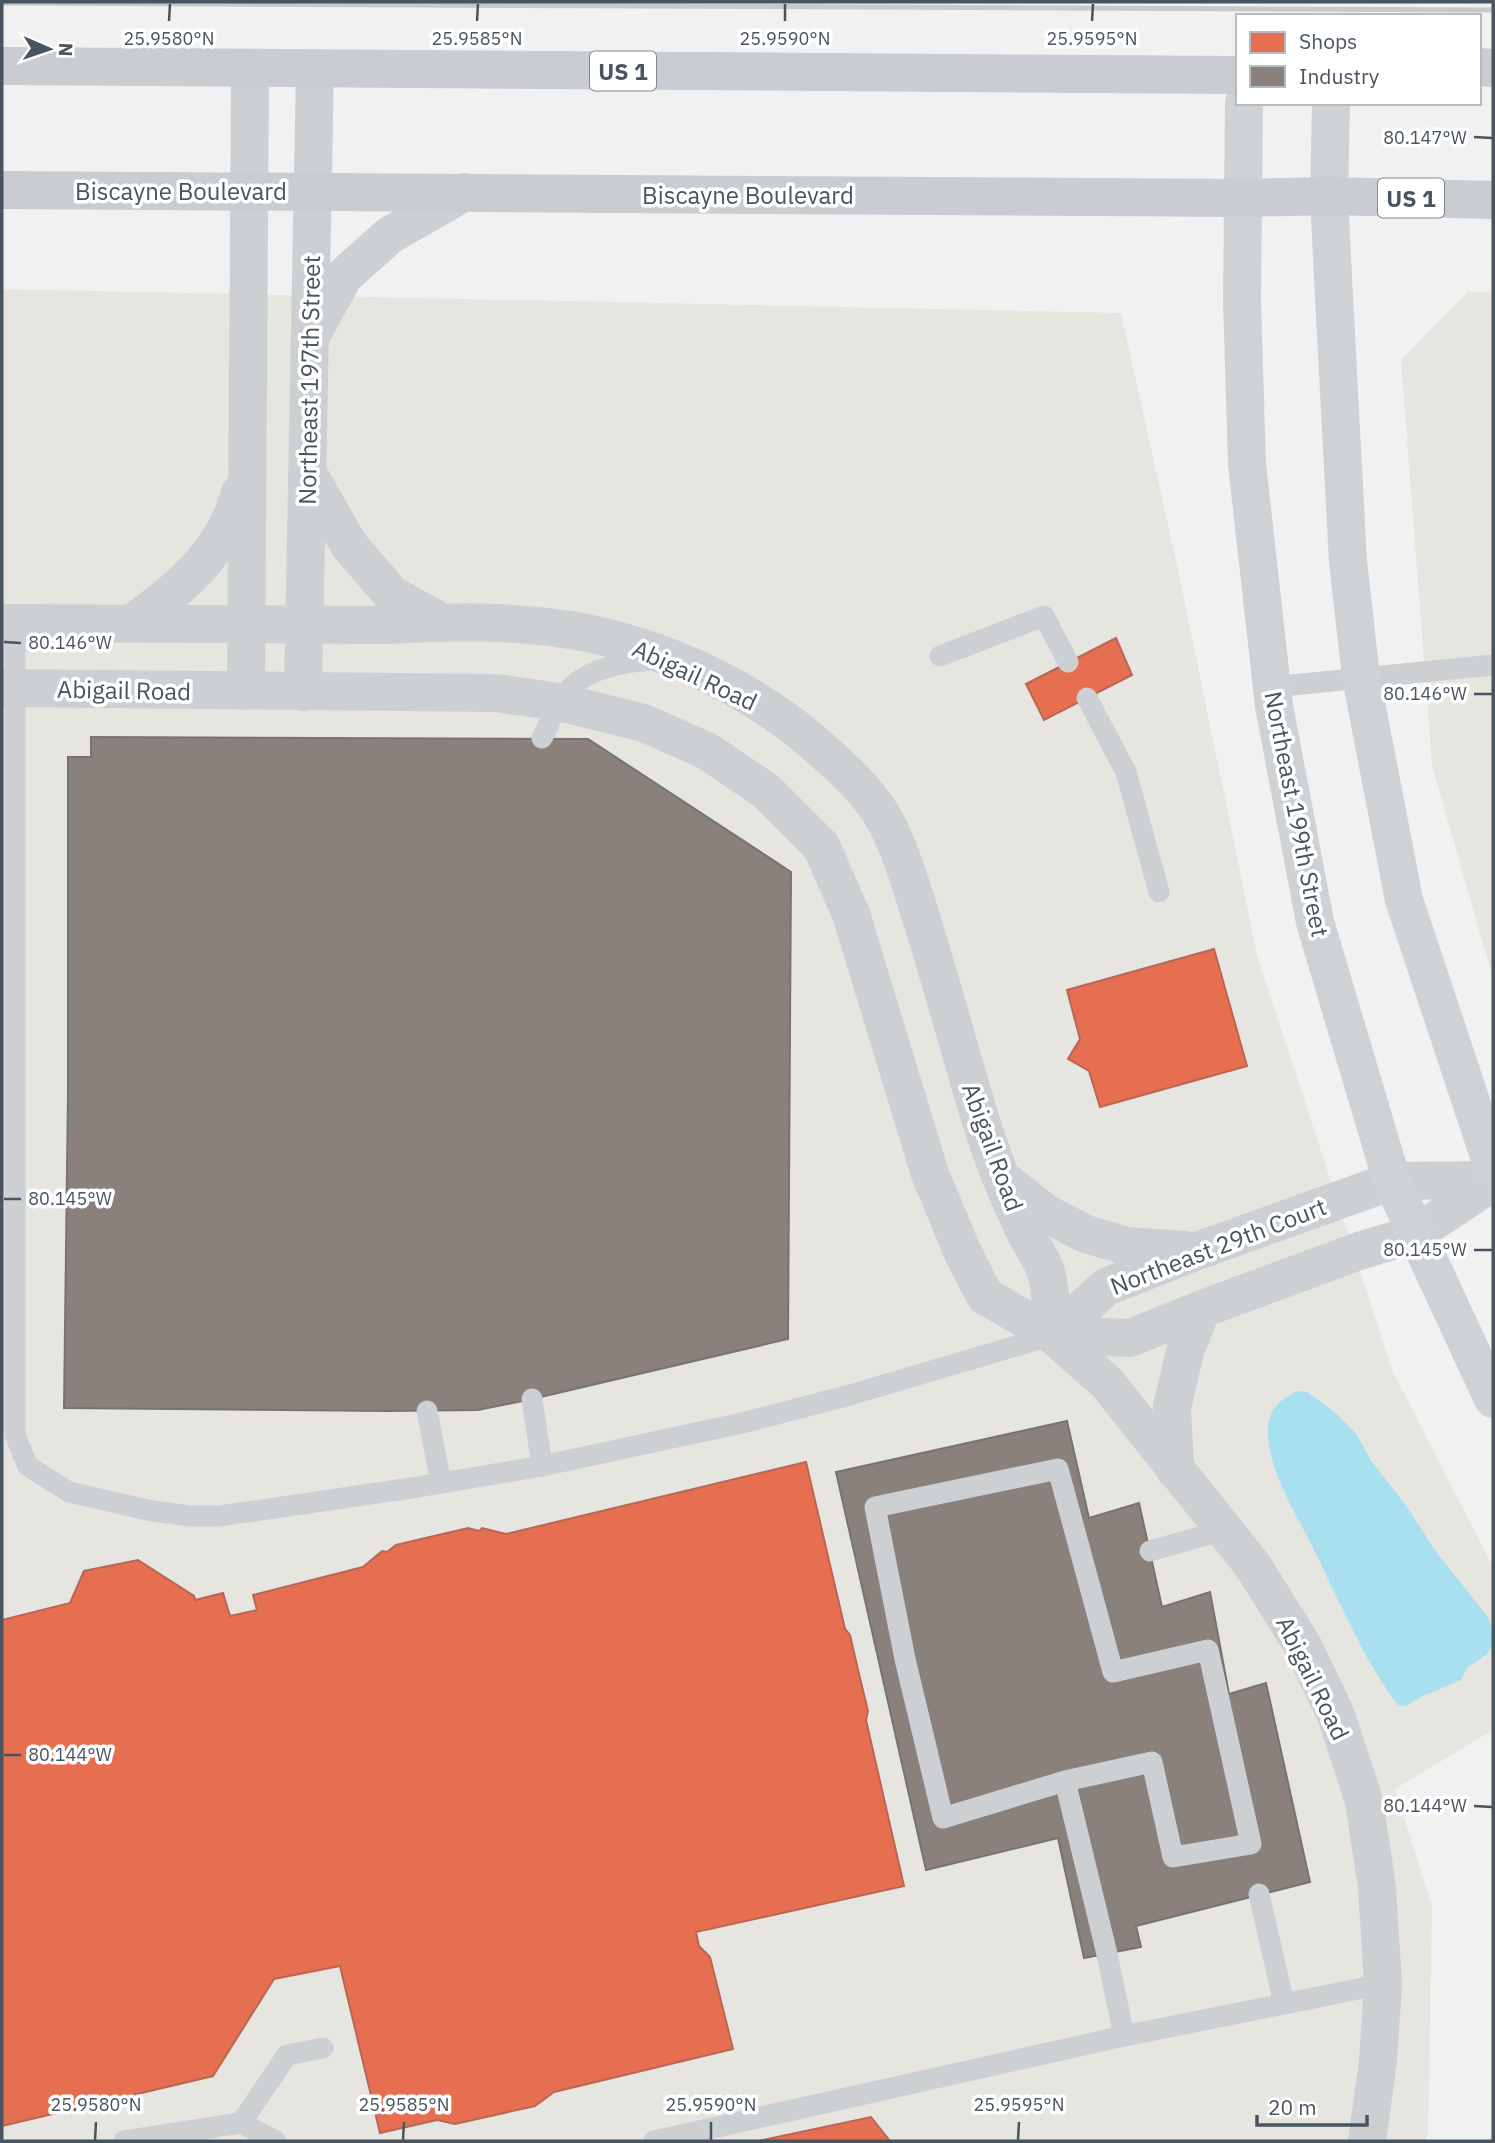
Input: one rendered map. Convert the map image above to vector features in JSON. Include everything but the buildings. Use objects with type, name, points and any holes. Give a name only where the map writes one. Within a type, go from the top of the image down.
[{"type":"main road","name":"US 1","points":[[2,66],[1236,75]]},
{"type":"main road","name":"Biscayne Boulevard","points":[[2,190],[1243,198],[1329,196],[1493,200]]},
{"type":"street","points":[[246,691],[250,68]]},
{"type":"street","name":"Northeast 197th Street","points":[[303,692],[315,69]]},
{"type":"street","name":"Northeast 199th Street","points":[[1244,105],[1242,300],[1247,464],[1274,706],[1315,922],[1392,1181],[1493,1399]]},
{"type":"street","points":[[1331,105],[1329,196],[1348,562],[1361,677],[1404,900],[1493,1168]]},
{"type":"street","points":[[310,337],[344,276],[390,235],[465,192]]},
{"type":"street","points":[[133,623],[199,568],[222,539],[237,505],[247,467]]},
{"type":"street","points":[[307,473],[349,545],[392,595],[441,622]]},
{"type":"street","name":"Abigail Road","points":[[8,623],[387,625],[441,622],[535,626],[590,634],[632,644],[673,659],[728,685],[799,729],[869,797],[889,828],[904,865],[932,953],[1000,1178],[1045,1270],[1052,1335]]},
{"type":"street","name":"Abigail Road","points":[[8,688],[496,693],[559,702],[644,723],[707,751],[766,791],[821,846],[851,914],[930,1174],[963,1253],[985,1296],[1052,1335],[1107,1383],[1253,1566],[1303,1646],[1336,1715],[1364,1801],[1377,1887],[1383,1984],[1378,2061],[1367,2141]]},
{"type":"street","points":[[1000,1178],[1047,1214],[1086,1234],[1127,1246],[1197,1251]]},
{"type":"street","name":"Northeast 29th Court","points":[[1052,1335],[1106,1287],[1197,1251],[1392,1181],[1493,1181]]},
{"type":"street","name":"Northeast 29th Court","points":[[1052,1335],[1130,1338],[1359,1251],[1415,1234],[1493,1181]]},
{"type":"street","points":[[1175,1470],[1172,1407],[1186,1348],[1202,1309]]},
{"type":"lane","points":[[940,656],[1044,616],[1068,662]]},
{"type":"lane","points":[[8,623],[15,1435],[28,1466],[69,1492],[152,1511],[190,1516],[220,1516],[542,1466],[742,1423],[850,1395],[1052,1335]]},
{"type":"lane","points":[[542,738],[559,702],[577,681],[600,670],[627,662],[673,659]]},
{"type":"lane","points":[[1272,687],[1493,665]]},
{"type":"lane","points":[[1087,698],[1126,772],[1159,892]]},
{"type":"lane","points":[[532,1399],[542,1466]]},
{"type":"lane","points":[[427,1411],[441,1483]]},
{"type":"lane","points":[[1058,1469],[1113,1672],[1208,1650],[1251,1844],[1173,1857],[1152,1762],[1065,1781],[943,1818],[905,1659],[876,1507],[1058,1469]]},
{"type":"lane","points":[[1150,1550],[1223,1530]]},
{"type":"lane","points":[[1065,1781],[1124,2036]]},
{"type":"lane","points":[[1259,1894],[1284,2004]]},
{"type":"lane","points":[[654,2141],[1124,2036],[1383,1984]]},
{"type":"lane","points":[[241,2123],[287,2055],[323,2048]]},
{"type":"lane","points":[[124,2141],[241,2123],[276,2141]]},
{"type":"shaded area","points":[[2,289],[1121,313],[1180,579],[1257,955],[1393,1372],[1493,1567],[1493,1730],[1395,1789],[1432,1906],[1428,2134],[1425,2141],[2,2141]]},
{"type":"shaded area","points":[[1469,291],[1493,293],[1493,978],[1432,765],[1401,360]]},
{"type":"water","points":[[1297,1391],[1307,1392],[1320,1401],[1357,1435],[1372,1462],[1405,1504],[1437,1553],[1488,1617],[1493,1631],[1493,1644],[1487,1654],[1467,1668],[1461,1680],[1406,1706],[1398,1705],[1363,1649],[1274,1466],[1268,1437],[1271,1414],[1279,1403]]},
{"type":"railway","points":[[2,3],[1493,10]]}]
